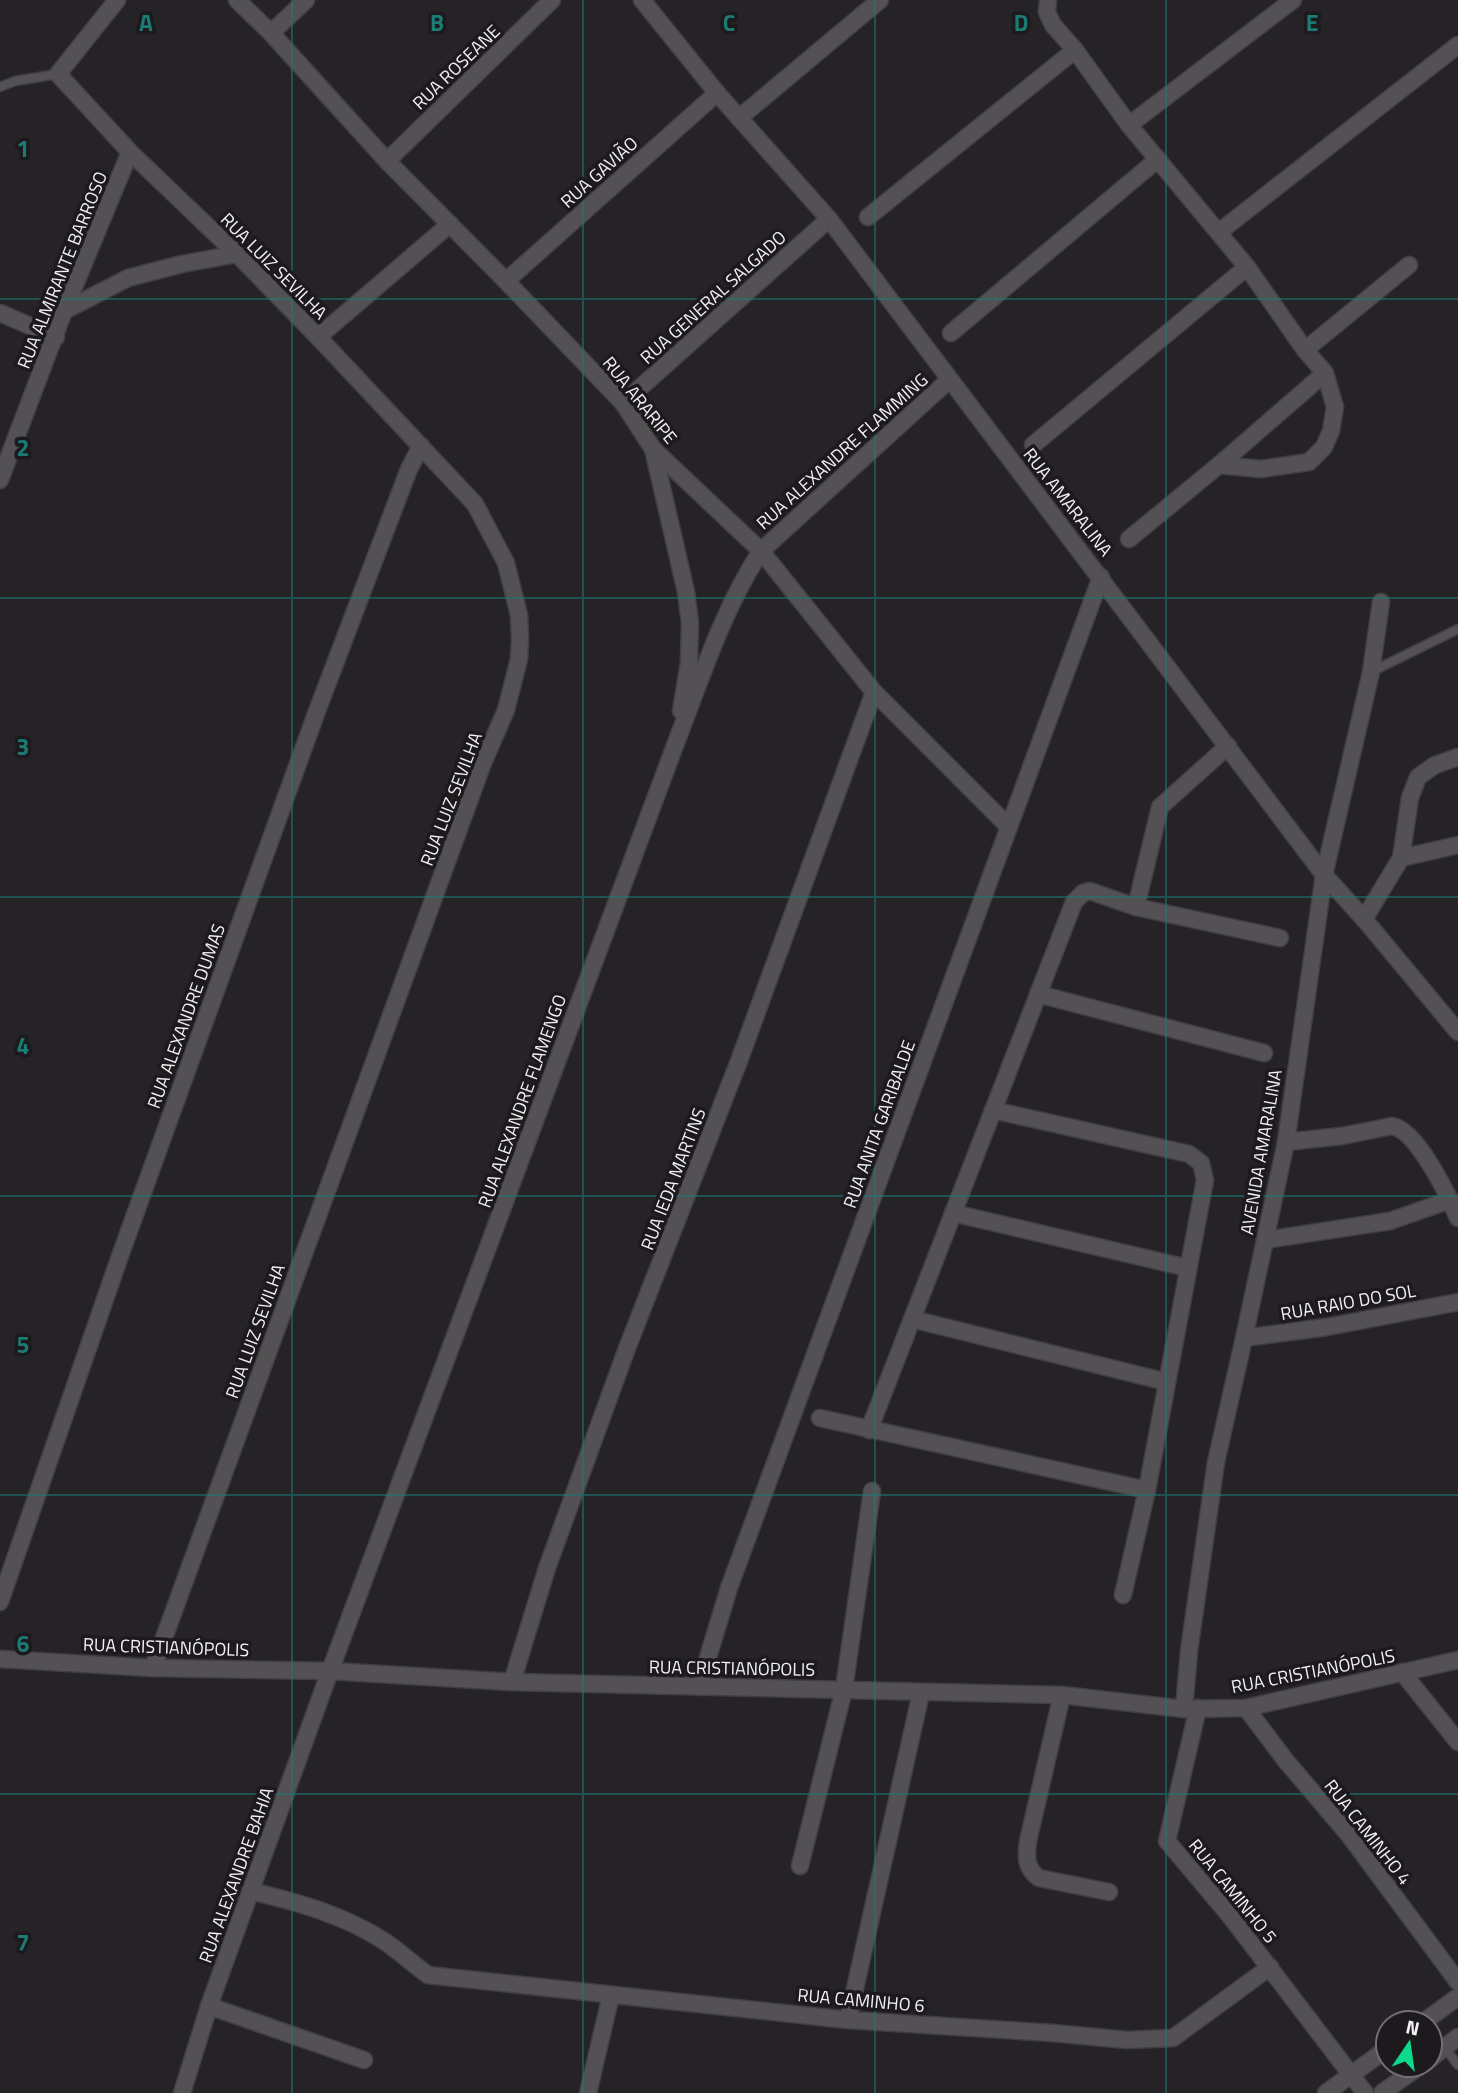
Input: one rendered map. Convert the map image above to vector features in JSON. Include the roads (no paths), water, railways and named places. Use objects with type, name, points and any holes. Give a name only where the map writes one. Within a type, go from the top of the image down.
[{"type":"street","points":[[58,74],[117,0]]},
{"type":"street","name":"RUA ARARIPE","points":[[237,0],[271,33],[387,161],[623,403],[653,449],[761,551],[874,692],[1009,827]]},
{"type":"street","points":[[271,33],[306,0]]},
{"type":"street","name":"RUA ROSEANE","points":[[387,161],[552,0]]},
{"type":"street","name":"RUA AMARALINA","points":[[642,0],[717,93],[829,219],[1324,875],[1458,1032]]},
{"type":"street","points":[[739,118],[880,0]]},
{"type":"street","points":[[1048,0],[1047,12],[1053,25],[1075,50],[1129,125],[1247,267],[1305,350],[1325,373],[1335,407],[1331,431],[1324,447],[1309,462],[1261,469],[1219,465]]},
{"type":"street","points":[[1129,125],[1293,0]]},
{"type":"street","points":[[1219,232],[1458,45]]},
{"type":"street","points":[[868,216],[1075,50]]},
{"type":"street","name":"RUA LUIZ SEVILHA","points":[[58,74],[130,152],[237,254],[318,337],[475,504],[506,563],[519,615],[519,659],[506,710],[483,763],[153,1668]]},
{"type":"street","name":"RUA GAVIÃO","points":[[506,281],[717,93]]},
{"type":"street","name":"RUA ALMIRANTE BARROSO","points":[[0,480],[64,311],[130,152]]},
{"type":"street","points":[[951,334],[1158,159]]},
{"type":"street","name":"RUA GENERAL SALGADO","points":[[623,403],[829,219]]},
{"type":"street","points":[[318,337],[450,224]]},
{"type":"street","points":[[64,311],[128,278],[237,254]]},
{"type":"street","points":[[1305,350],[1409,265]]},
{"type":"street","points":[[1033,445],[1247,267]]},
{"type":"street","points":[[0,313],[56,337]]},
{"type":"street","points":[[1129,539],[1325,373]]},
{"type":"street","name":"RUA ALEXANDRE FLAMMING","points":[[761,551],[949,380]]},
{"type":"street","name":"RUA ALEXANDRE DUMAS","points":[[0,1602],[120,1256],[312,724],[421,446]]},
{"type":"street","points":[[653,449],[686,592],[690,623],[689,663],[677,740]]},
{"type":"street","name":"RUA ALEXANDRE FLAMENGO","points":[[330,1671],[677,740],[741,581],[761,551]]},
{"type":"street","name":"RUA ANITA GARIBALDE","points":[[699,1687],[734,1575],[1101,578]]},
{"type":"street","name":"AVENIDA AMARALINA","points":[[1191,1709],[1189,1651],[1216,1462],[1286,1142],[1324,875],[1371,673],[1381,602]]},
{"type":"street","name":"RUA IEDA MARTINS","points":[[512,1682],[547,1568],[593,1440],[739,1061],[874,692]]},
{"type":"street","points":[[1136,907],[1160,807],[1228,746]]},
{"type":"street","points":[[1364,919],[1401,858],[1410,798],[1418,777],[1435,765],[1458,757]]},
{"type":"street","points":[[1401,858],[1458,845]]},
{"type":"street","points":[[869,1430],[1074,902],[1083,893],[1090,891],[1136,907],[1280,938]]},
{"type":"street","points":[[1038,994],[1264,1053]]},
{"type":"street","points":[[993,1110],[1189,1154],[1200,1163],[1205,1180],[1147,1490],[1123,1595]]},
{"type":"street","points":[[1286,1142],[1399,1127],[1412,1139],[1439,1178],[1458,1218]]},
{"type":"street","points":[[1265,1240],[1390,1221],[1450,1200]]},
{"type":"street","points":[[953,1213],[1188,1268]]},
{"type":"street","name":"RUA RAIO DO SOL","points":[[1244,1338],[1327,1327],[1458,1302]]},
{"type":"street","points":[[912,1319],[1167,1382]]},
{"type":"street","points":[[820,1418],[1147,1490]]},
{"type":"street","points":[[800,1866],[844,1689],[872,1491]]},
{"type":"street","name":"RUA CRISTIANÓPOLIS","points":[[0,1659],[153,1668],[330,1671],[512,1682],[1062,1695],[1191,1709],[1246,1708],[1458,1660]]},
{"type":"street","name":"RUA ALEXANDRE BAHIA","points":[[182,2093],[209,2006],[330,1671]]},
{"type":"street","points":[[1402,1672],[1458,1742]]},
{"type":"street","points":[[848,2020],[921,1693]]},
{"type":"street","points":[[1062,1695],[1028,1841],[1027,1862],[1031,1872],[1039,1878],[1110,1892]]},
{"type":"street","name":"RUA CAMINHO 4","points":[[1246,1708],[1286,1761],[1349,1835],[1458,1982]]},
{"type":"street","name":"RUA CAMINHO 5","points":[[1191,1709],[1167,1841],[1230,1916],[1365,2093]]},
{"type":"street","name":"RUA CAMINHO 6","points":[[251,1891],[304,1904],[349,1922],[384,1941],[428,1975],[848,2020],[1126,2040],[1172,2038],[1270,1968]]},
{"type":"street","points":[[588,2093],[611,1995]]},
{"type":"street","points":[[1441,2009],[1458,1997]]},
{"type":"street","points":[[209,2006],[365,2060]]},
{"type":"street","points":[[1445,2048],[1458,2037]]},
{"type":"street","points":[[1326,2093],[1374,2058]]},
{"type":"street","points":[[1382,2093],[1402,2079]]},
{"type":"lane","points":[[0,87],[15,80],[58,74]]},
{"type":"lane","points":[[1371,673],[1458,629]]},
{"type":"lane","points":[[1445,2048],[1458,2065]]}]
